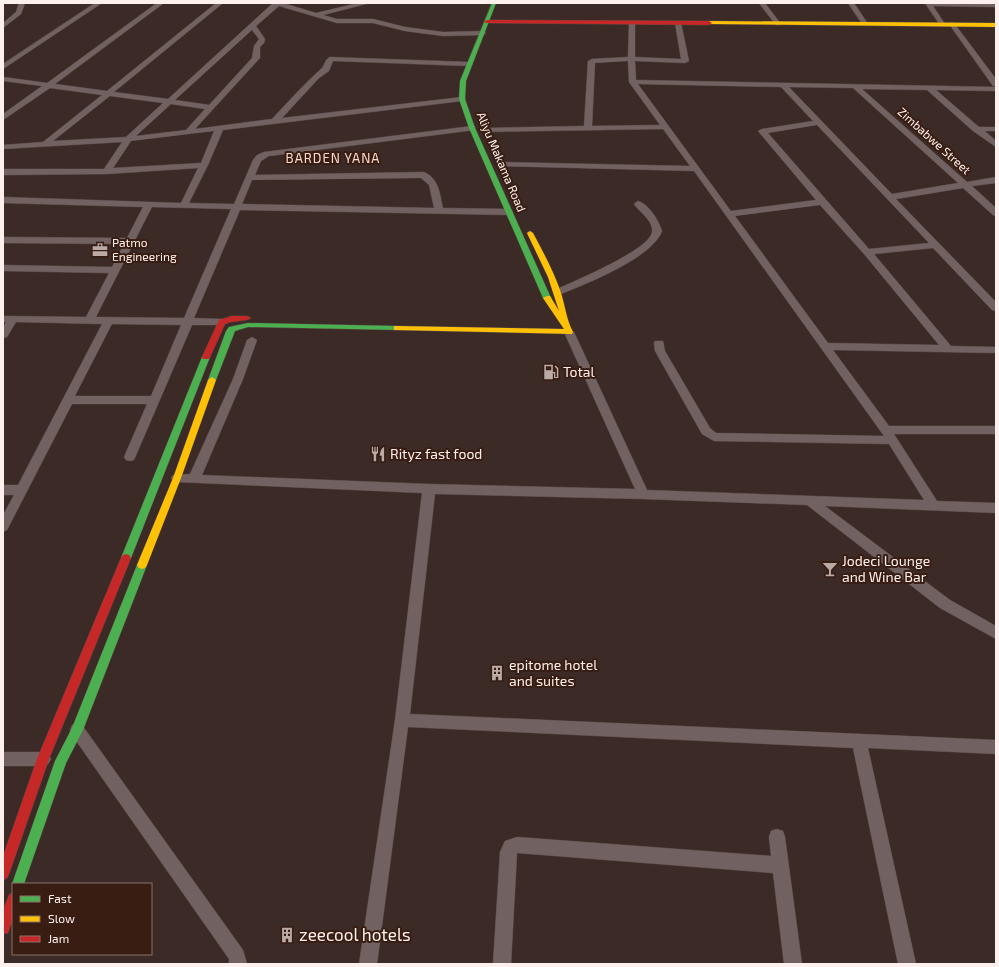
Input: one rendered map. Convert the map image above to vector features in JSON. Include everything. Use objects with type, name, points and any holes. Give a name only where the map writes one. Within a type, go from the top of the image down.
[{"type":"street","points":[[3,26],[19,13],[22,3]]},
{"type":"street","points":[[3,67],[98,3]]},
{"type":"street","points":[[3,118],[161,3]]},
{"type":"street","points":[[44,145],[220,3]]},
{"type":"street","points":[[107,171],[128,139],[253,27],[277,3],[301,11],[318,14],[337,21],[373,21],[404,28],[444,34],[483,33]]},
{"type":"street","points":[[286,6],[300,3]]},
{"type":"street","points":[[318,14],[356,4],[367,3]]},
{"type":"street","name":"Aliyu Makama Road","points":[[472,87],[491,22],[494,3]]},
{"type":"street","name":"Aliyu Makama Road","points":[[502,3],[483,33],[469,64],[463,81],[462,99],[472,128],[552,309],[567,328]]},
{"type":"street","points":[[762,3],[778,24]]},
{"type":"street","points":[[851,3],[865,24]]},
{"type":"street","points":[[928,4],[942,24]]},
{"type":"street","points":[[928,4],[996,5]]},
{"type":"street","points":[[491,22],[996,24]]},
{"type":"street","points":[[632,23],[630,59],[633,82],[889,435],[934,506]]},
{"type":"street","points":[[588,128],[592,61],[630,59],[685,61],[678,23]]},
{"type":"street","points":[[952,24],[996,84]]},
{"type":"street","points":[[187,133],[256,58],[257,46],[261,43],[262,39],[253,27]]},
{"type":"street","points":[[275,121],[316,76],[326,69],[330,59],[469,64]]},
{"type":"street","points":[[3,79],[210,107]]},
{"type":"street","points":[[633,82],[996,89]]},
{"type":"street","points":[[783,85],[818,124],[996,308]]},
{"type":"street","name":"Zimbabwe Street","points":[[856,87],[996,213]]},
{"type":"street","points":[[930,88],[996,145]]},
{"type":"street","points":[[3,146],[44,145],[187,133],[462,99]]},
{"type":"street","points":[[818,124],[762,131],[822,202],[867,252],[948,349]]},
{"type":"street","points":[[484,130],[665,127]]},
{"type":"street","points":[[130,457],[249,178],[257,160],[260,157],[267,154],[472,128]]},
{"type":"street","points":[[184,205],[204,165],[219,129]]},
{"type":"street","points":[[976,129],[996,129]]},
{"type":"street","points":[[499,164],[696,169]]},
{"type":"street","points":[[3,172],[107,171],[204,165]]},
{"type":"street","points":[[249,178],[424,175],[429,177],[432,182],[439,211]]},
{"type":"street","points":[[890,197],[996,180]]},
{"type":"street","points":[[3,200],[237,207],[509,212]]},
{"type":"street","points":[[728,214],[822,202]]},
{"type":"street","points":[[90,319],[149,204]]},
{"type":"street","points":[[558,292],[608,270],[650,244],[656,237],[657,231],[652,218],[638,204]]},
{"type":"street","name":"Aliyu Makama Road","points":[[526,224],[558,292],[564,309],[567,328]]},
{"type":"street","points":[[3,240],[129,241]]},
{"type":"street","points":[[867,252],[935,245]]},
{"type":"street","points":[[3,268],[114,270]]},
{"type":"street","points":[[3,335],[8,319],[221,322],[231,318],[333,323],[567,328],[643,494]]},
{"type":"street","points":[[3,526],[109,320]]},
{"type":"street","points":[[3,874],[43,759],[221,322]]},
{"type":"street","points":[[18,883],[61,761],[76,730],[177,478],[229,333],[232,329],[248,325],[333,323]]},
{"type":"street","points":[[194,479],[238,380],[252,340]]},
{"type":"street","points":[[659,344],[660,351],[706,431],[714,437],[889,435],[996,430]]},
{"type":"street","points":[[824,346],[996,350]]},
{"type":"street","points":[[68,400],[155,400]]},
{"type":"street","points":[[177,478],[428,489],[643,494],[811,502],[996,508]]},
{"type":"street","points":[[368,964],[402,720],[428,489]]},
{"type":"street","points":[[3,490],[22,490]]},
{"type":"street","points":[[811,502],[945,604],[996,633]]},
{"type":"street","points":[[129,551],[148,551]]},
{"type":"street","points":[[402,720],[996,747]]},
{"type":"street","points":[[76,730],[237,956],[238,964]]},
{"type":"street","points":[[859,740],[906,964]]},
{"type":"street","points":[[3,758],[43,759]]},
{"type":"street","points":[[777,837],[793,964]]},
{"type":"street","points":[[502,964],[508,852],[510,847],[524,846],[780,865]]},
{"type":"street","points":[[3,928],[12,902]]},
{"type":"traffic: fast","points":[[494,3],[463,81],[462,99],[472,128],[547,298]]},
{"type":"traffic: fast","points":[[212,380],[229,333],[232,329],[248,325],[397,328]]},
{"type":"traffic: fast","points":[[126,558],[206,357]]},
{"type":"traffic: fast","points":[[18,883],[61,761],[77,730],[142,565]]},
{"type":"traffic: slow","points":[[709,23],[996,25]]},
{"type":"traffic: slow","points":[[530,233],[547,266],[556,289],[565,324]]},
{"type":"traffic: slow","points":[[397,328],[569,332],[547,298]]},
{"type":"traffic: slow","points":[[142,565],[177,478],[212,380]]},
{"type":"traffic: jam","points":[[487,22],[709,23]]},
{"type":"traffic: jam","points":[[206,357],[222,322],[232,318],[247,318]]},
{"type":"traffic: jam","points":[[3,874],[43,759],[126,558]]},
{"type":"traffic: jam","points":[[3,928],[12,902]]},
{"type":"place","name":"Patmo Engineering","points":[[100,250]]},
{"type":"place","name":"Total","points":[[551,372]]},
{"type":"place","name":"Rityz fast food","points":[[378,454]]},
{"type":"place","name":"Jodeci Lounge and Wine Bar","points":[[830,569]]},
{"type":"place","name":"epitome hotel and suites","points":[[497,673]]},
{"type":"place","name":"zeecool hotels","points":[[287,935]]},
{"type":"district","name":"BARDEN YANA","points":[[333,158]]}]
